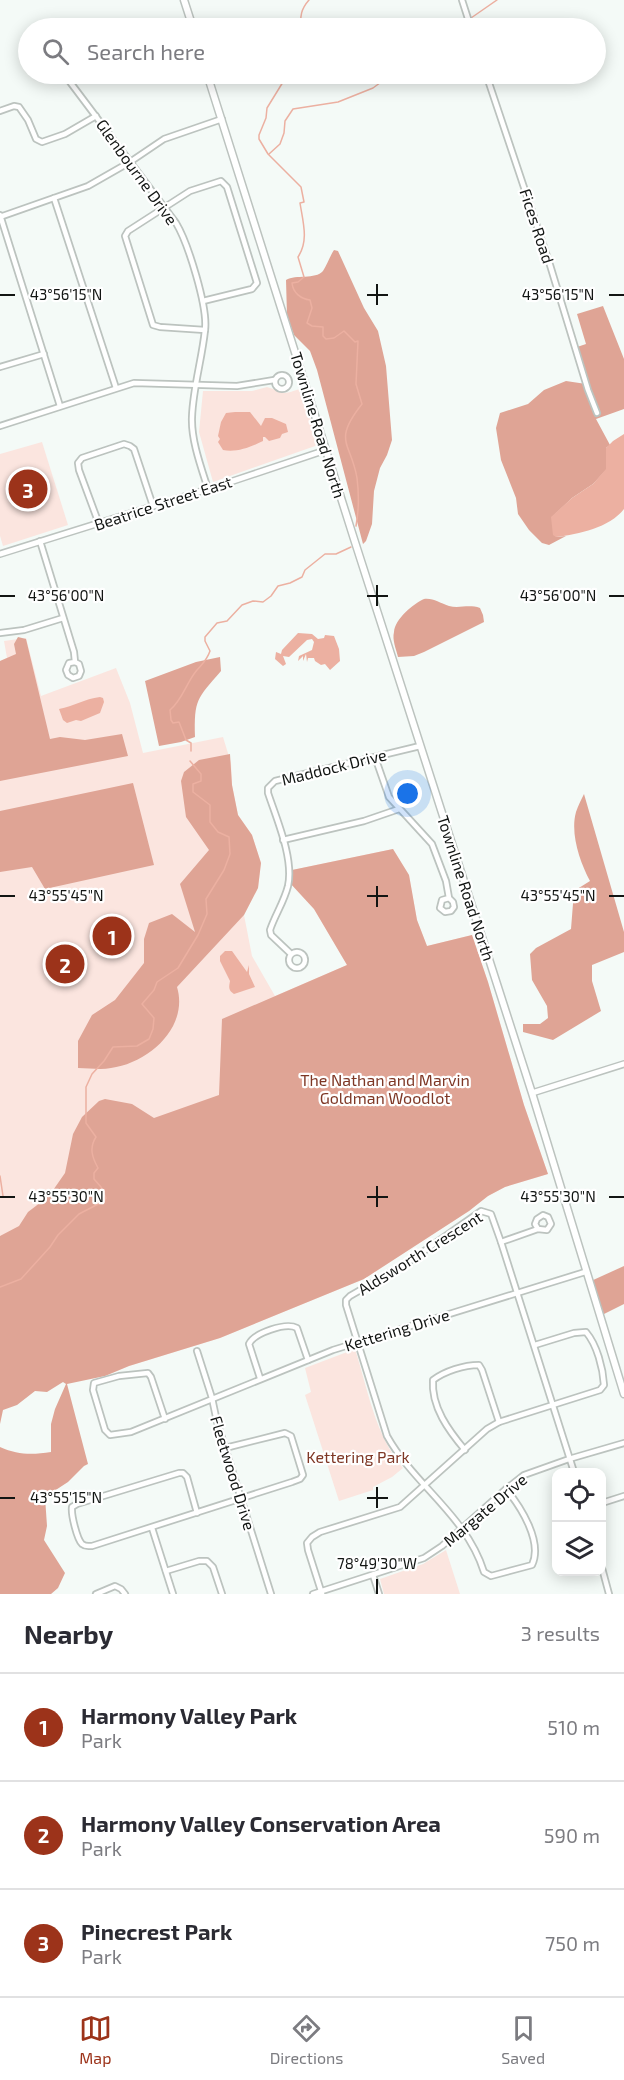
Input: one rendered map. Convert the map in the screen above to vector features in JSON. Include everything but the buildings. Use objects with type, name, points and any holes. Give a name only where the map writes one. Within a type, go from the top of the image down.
[{"type":"main road","points":[[184,0],[190,18]]},
{"type":"main road","name":"Townline Road North","points":[[210,84],[532,1093],[624,1394]]},
{"type":"street","points":[[462,0],[468,18]]},
{"type":"street","name":"Glenbourne Drive","points":[[72,84],[181,233],[203,302],[205,330],[192,418],[195,440],[208,489]]},
{"type":"street","name":"Fices Road","points":[[489,84],[597,413]]},
{"type":"street","points":[[0,111],[14,106],[21,109],[36,139],[42,142],[65,134],[96,116]]},
{"type":"street","points":[[60,406],[0,216],[88,186],[170,136],[222,119]]},
{"type":"street","points":[[203,302],[252,289],[257,282],[224,182],[217,181],[190,191],[125,235],[153,325],[205,330]]},
{"type":"street","points":[[54,198],[116,388]]},
{"type":"street","points":[[0,367],[44,354]]},
{"type":"street","points":[[0,426],[116,388],[143,382],[243,386],[274,380]]},
{"type":"street","points":[[99,524],[78,463],[82,458],[124,444],[134,449],[153,506]]},
{"type":"street","name":"Beatrice Street East","points":[[0,554],[326,450]]},
{"type":"street","points":[[40,541],[74,652],[75,662]]},
{"type":"street","points":[[0,633],[32,628],[63,618]]},
{"type":"street","name":"Maddock Drive","points":[[283,840],[268,793],[271,784],[275,781],[420,746]]},
{"type":"street","points":[[375,757],[389,797],[432,844],[446,880],[448,898]]},
{"type":"street","points":[[290,953],[271,935],[270,930],[289,880],[289,864],[283,840],[364,821],[399,809]]},
{"type":"street","points":[[532,1093],[624,1064]]},
{"type":"street","name":"Aldsworth Crescent","points":[[358,1342],[346,1305],[346,1300],[350,1296],[406,1263],[481,1211],[491,1214],[535,1345],[572,1468]]},
{"type":"street","points":[[501,1242],[538,1229]]},
{"type":"street","name":"Kettering Drive","points":[[165,1419],[148,1373],[119,1376],[94,1383],[93,1390],[105,1430],[110,1435],[131,1432],[165,1419],[260,1378],[358,1342],[585,1272]]},
{"type":"street","points":[[260,1378],[249,1344],[255,1336],[285,1326],[294,1326],[308,1360]]},
{"type":"street","points":[[321,1593],[308,1550],[307,1543],[312,1537],[320,1532],[400,1507],[488,1429],[500,1422],[600,1390],[604,1385],[597,1352],[586,1332],[574,1333],[535,1345]]},
{"type":"street","points":[[358,1342],[387,1436],[398,1454],[462,1527],[478,1553],[484,1572],[491,1576],[532,1565],[536,1557],[528,1519],[506,1489]]},
{"type":"street","name":"Fleetwood Drive","points":[[197,1351],[271,1594]]},
{"type":"street","points":[[465,1450],[445,1424],[434,1393],[433,1380],[467,1366],[479,1365],[500,1422]]},
{"type":"street","points":[[197,1513],[187,1477],[179,1473],[72,1507],[71,1514],[81,1543],[92,1546],[152,1528],[292,1482],[303,1475],[291,1436],[285,1433],[225,1448]]},
{"type":"street","name":"Margate Drive","points":[[313,1594],[424,1558],[442,1546],[517,1479],[568,1459],[624,1443]]},
{"type":"street","points":[[606,1502],[624,1496]]},
{"type":"street","points":[[152,1528],[173,1594]]},
{"type":"street","points":[[166,1571],[199,1561],[207,1561],[213,1567],[222,1594]]},
{"type":"street","points":[[373,1575],[379,1594]]},
{"type":"street","points":[[604,1576],[609,1594]]},
{"type":"street","points":[[96,1594],[115,1586],[122,1589],[125,1594]]},
{"type":"green space","points":[[334,250],[338,251],[364,308],[378,331],[386,366],[392,440],[380,468],[374,491],[372,524],[363,544],[317,370],[310,351],[294,335],[287,316],[286,280],[320,274]]},
{"type":"green space","points":[[603,306],[624,359],[624,409],[596,419],[610,445],[606,448],[607,469],[593,484],[572,498],[552,517],[556,537],[566,536],[549,545],[542,543],[529,530],[518,514],[516,498],[501,460],[496,428],[500,413],[528,404],[544,390],[566,381],[586,384],[577,347],[586,344],[577,314]]},
{"type":"green space","points":[[267,387],[284,393],[302,388],[318,445],[213,482],[199,432],[203,391],[252,391]]},
{"type":"green space","points":[[42,442],[68,525],[3,546],[0,536],[0,454]]},
{"type":"green space","points":[[424,599],[453,607],[480,608],[484,622],[424,652],[414,656],[398,657],[394,644],[395,627],[405,612]]},
{"type":"green space","points":[[18,637],[26,639],[50,739],[60,737],[85,740],[122,734],[128,756],[0,781],[0,661],[16,654],[14,644]]},
{"type":"green space","points":[[26,638],[41,696],[116,668],[130,703],[143,753],[223,737],[231,763],[232,785],[238,815],[252,835],[261,863],[258,888],[244,915],[252,956],[275,996],[347,965],[314,909],[290,883],[292,870],[393,849],[409,875],[417,920],[427,946],[472,935],[524,1105],[548,1174],[505,1187],[488,1196],[469,1211],[364,1279],[220,1338],[129,1366],[105,1376],[49,1371],[0,1347],[0,661],[7,658],[4,641]]},
{"type":"green space","points":[[220,657],[221,671],[202,694],[196,707],[195,737],[159,746],[145,681],[196,662]]},
{"type":"green space","points":[[230,754],[232,785],[238,815],[252,835],[261,863],[258,888],[244,915],[177,987],[179,1002],[177,1016],[163,1041],[152,1051],[125,1065],[107,1069],[78,1068],[78,1041],[92,1015],[115,1000],[144,963],[144,939],[149,923],[172,914],[195,932],[180,884],[209,850],[186,817],[181,781],[184,772],[199,760]]},
{"type":"green space","points":[[133,783],[154,865],[45,889],[32,867],[0,872],[0,811]]},
{"type":"green space","points":[[584,794],[624,932],[624,952],[592,965],[592,981],[601,1011],[553,1040],[523,1032],[523,1024],[540,1024],[548,1018],[547,1006],[532,980],[530,954],[536,948],[571,929],[574,891],[590,881],[580,857],[574,829],[576,812]]},
{"type":"green space","name":"The Nathan and Marvin Goldman Woodlot","points":[[393,849],[409,875],[417,920],[427,946],[472,935],[524,1105],[548,1174],[505,1187],[488,1196],[469,1211],[364,1279],[220,1338],[129,1366],[105,1376],[67,1384],[88,1464],[68,1482],[45,1497],[47,1526],[44,1540],[65,1573],[58,1588],[51,1594],[0,1594],[0,1447],[25,1454],[51,1452],[51,1424],[66,1384],[63,1382],[47,1392],[35,1391],[17,1405],[3,1410],[0,1424],[0,1236],[19,1226],[28,1212],[49,1196],[65,1173],[73,1134],[82,1117],[99,1101],[105,1099],[132,1104],[154,1118],[219,1095],[222,1019],[347,965],[314,909],[290,883],[292,870]]},
{"type":"green space","points":[[624,1266],[624,1304],[602,1315],[591,1281]]},
{"type":"green space","name":"Kettering Park","points":[[355,1349],[379,1427],[393,1455],[403,1468],[373,1487],[373,1490],[339,1501],[305,1395],[311,1392],[305,1368]]},
{"type":"green space","points":[[446,1550],[460,1594],[384,1594],[380,1579],[423,1564]]},
{"type":"shaded area","points":[[250,412],[261,426],[265,418],[272,418],[286,424],[288,432],[282,434],[280,438],[269,441],[263,437],[263,441],[243,449],[223,450],[218,442],[221,422],[226,413]]},
{"type":"shaded area","points":[[624,434],[624,509],[618,516],[593,529],[565,536],[553,535],[551,517],[572,498],[593,484],[606,469],[606,448]]},
{"type":"shaded area","points":[[298,633],[312,634],[318,639],[324,638],[325,635],[334,636],[339,649],[340,661],[330,670],[314,658],[308,658],[307,662],[306,654],[303,661],[303,656],[298,661],[299,656],[312,650],[314,642],[312,639],[307,640],[289,657],[283,656],[286,664],[283,666],[275,659],[276,652],[281,654]]},
{"type":"shaded area","points":[[100,697],[104,702],[100,713],[81,721],[67,723],[63,720],[59,709]]},
{"type":"shaded area","points":[[225,951],[232,951],[247,972],[249,965],[249,974],[255,987],[234,994],[231,991],[230,981],[220,961],[220,956]]},
{"type":"waterway","points":[[301,18],[304,6],[309,0]]},
{"type":"waterway","points":[[471,18],[497,0]]},
{"type":"waterway","points":[[282,84],[267,108],[259,139],[268,154],[301,187],[304,202],[300,203],[304,238],[298,257],[304,277],[292,283],[294,290],[298,295],[310,300],[312,308],[307,323],[323,327],[323,336],[326,339],[334,338],[344,331],[355,342],[358,341],[356,384],[362,404],[353,417],[346,435],[357,478],[356,526]]},
{"type":"waterway","points":[[269,154],[280,144],[285,121],[293,109],[338,102],[378,84]]},
{"type":"waterway","points":[[191,751],[191,743],[186,740],[179,722],[173,723],[171,720],[170,710],[209,654],[205,637],[217,623],[227,621],[242,605],[253,601],[263,602],[278,586],[302,577],[305,570],[325,554],[336,554],[351,547]]},
{"type":"waterway","points":[[0,1287],[21,1279],[79,1214],[106,1198],[94,1179],[94,1173],[98,1168],[92,1152],[96,1137],[86,1123],[86,1087],[92,1074],[113,1047],[137,1046],[149,1039],[154,1018],[142,1004],[154,990],[157,982],[178,968],[198,935],[207,914],[206,899],[224,870],[230,854],[229,837],[218,832],[210,822],[210,805],[193,792],[193,784],[201,781],[201,774],[190,761]]},
{"type":"waterway","points":[[0,1176],[3,1196]]},
{"type":"place","name":"Pinecrest Park","points":[[28,489]]},
{"type":"place","name":"Harmony Valley Park","points":[[112,936]]},
{"type":"place","name":"Harmony Valley Conservation Area","points":[[65,964]]}]
